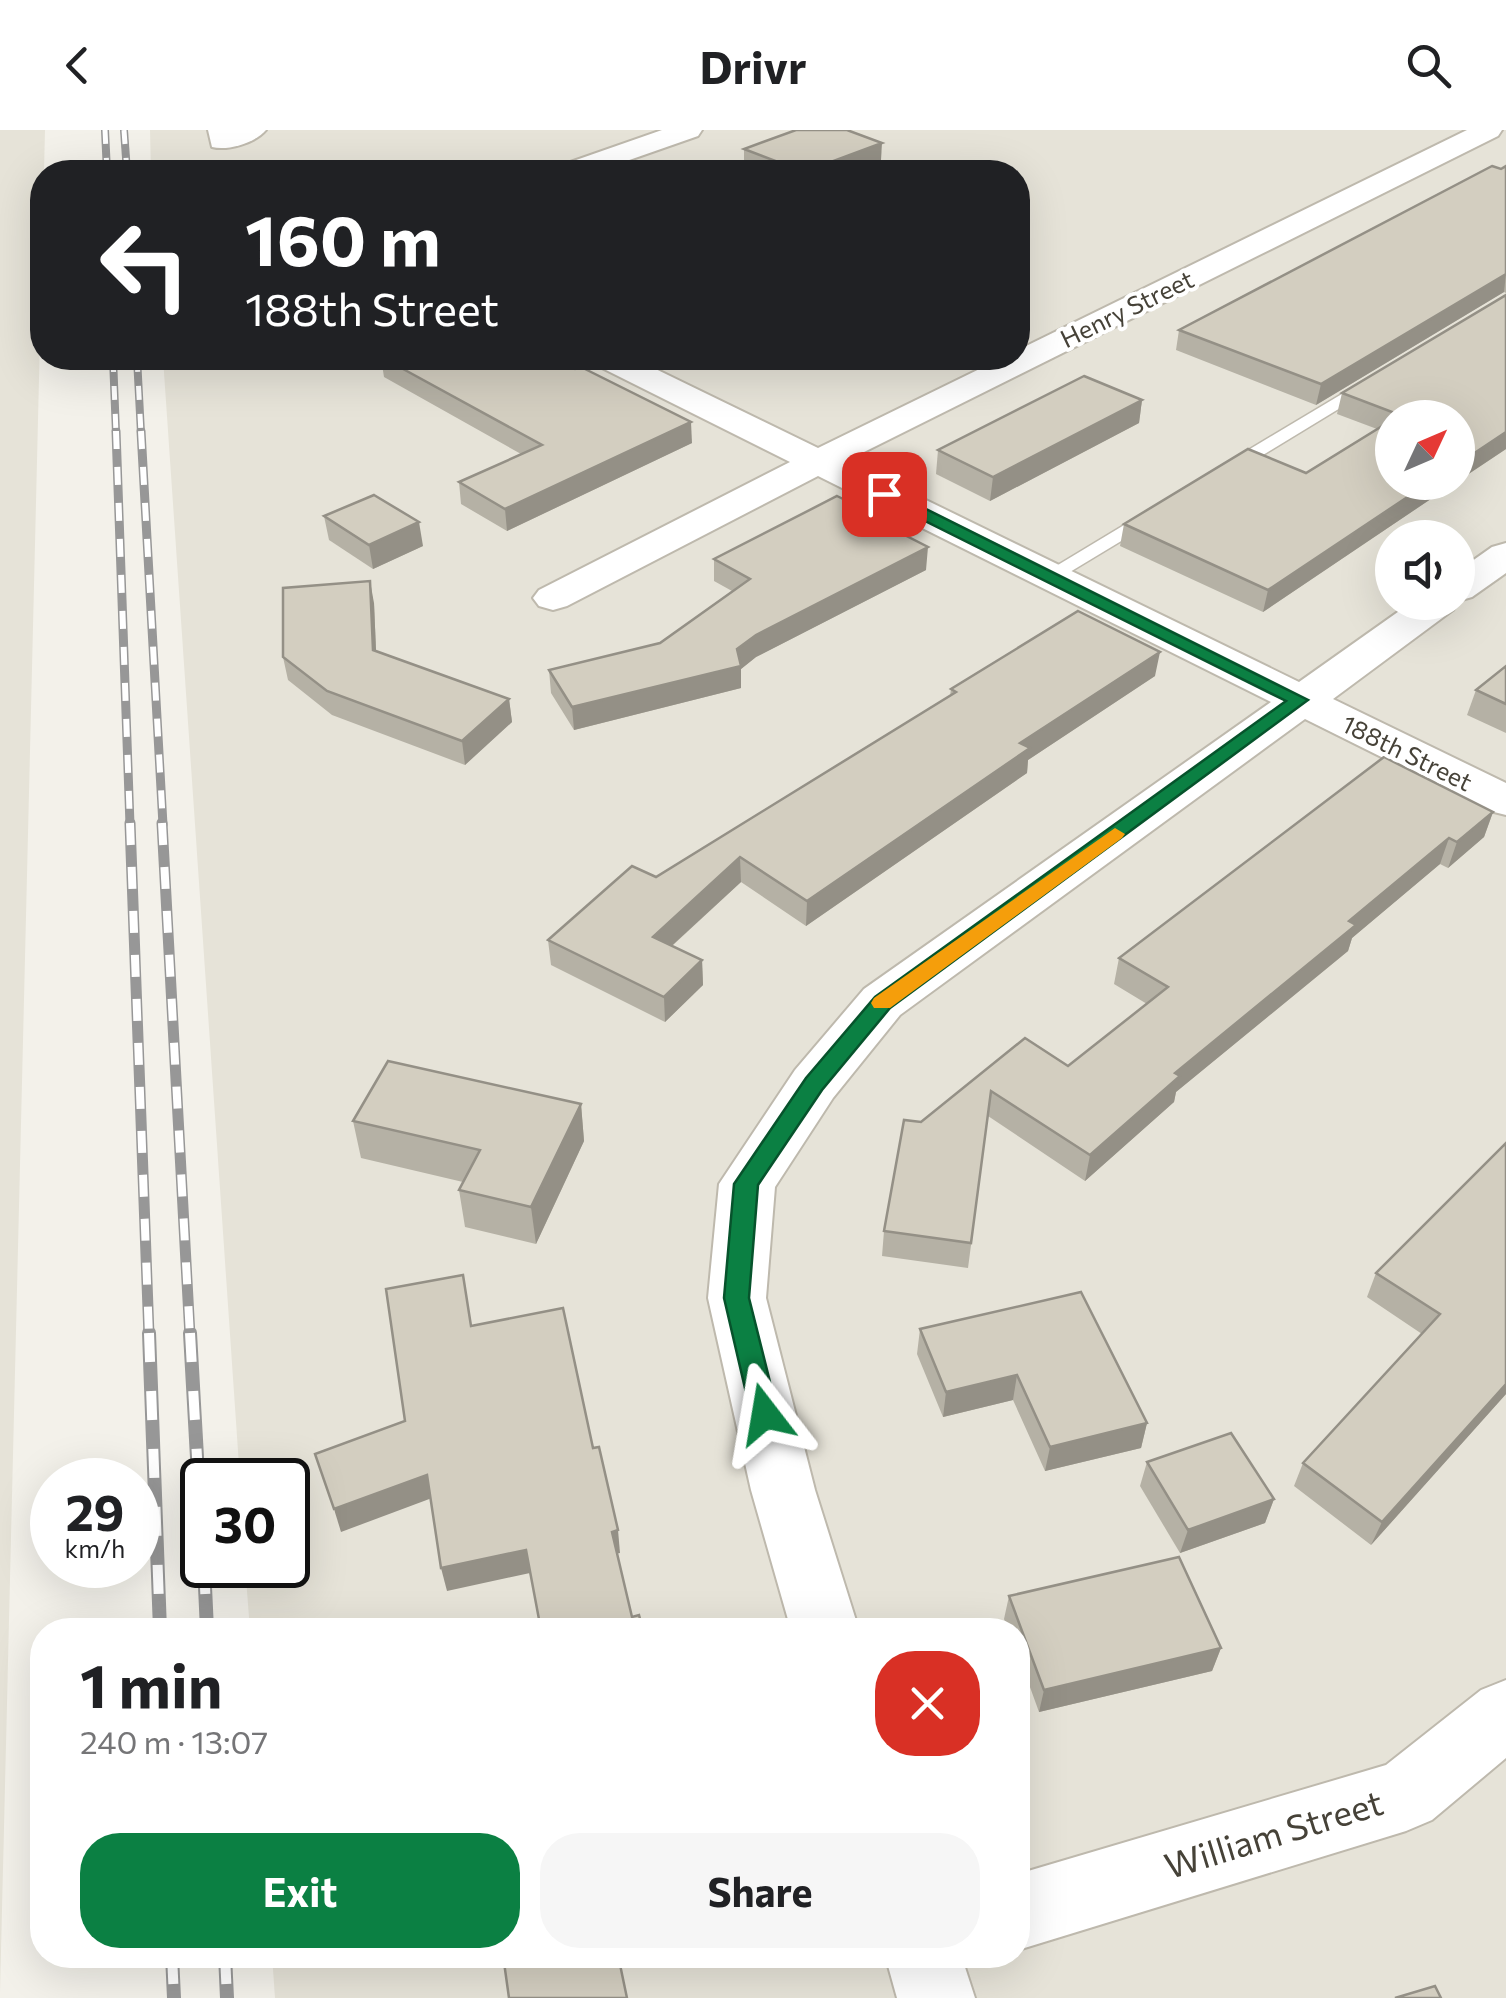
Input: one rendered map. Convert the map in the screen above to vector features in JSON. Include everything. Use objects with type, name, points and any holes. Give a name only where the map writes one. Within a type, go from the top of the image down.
[{"type":"street","points":[[222,135],[252,130]]},
{"type":"street","points":[[603,160],[688,130]]},
{"type":"street","name":"Henry Street","points":[[1030,357],[1456,146],[1489,143]]},
{"type":"street","name":"188th Street","points":[[633,370],[1506,801]]},
{"type":"street","name":"Henry Street","points":[[553,598],[1003,370]]},
{"type":"street","points":[[1475,577],[1506,555]]},
{"type":"street","points":[[821,1618],[784,1490],[737,1298],[746,1184],[814,1084],[882,1002],[1412,620]]},
{"type":"street","name":"William Street","points":[[1030,1908],[1406,1796],[1506,1714]]},
{"type":"street","points":[[926,1968],[936,1998]]},
{"type":"lane","points":[[1200,485],[1387,372]]},
{"type":"lane","points":[[1048,578],[1167,506]]},
{"type":"shaded area","points":[[0,130],[45,130],[44,160],[30,160],[30,370],[39,370],[0,1993]]},
{"type":"shaded area","points":[[150,130],[1506,130],[1506,1998],[275,1998],[273,1968],[1030,1968],[1030,1618],[249,1618],[247,1588],[310,1588],[310,1458],[238,1458],[164,370],[1030,370],[1030,160],[151,160]]},
{"type":"building","points":[[796,130],[847,130],[882,143],[836,160],[773,160],[744,149]]},
{"type":"building","points":[[1492,166],[1506,166],[1506,274],[1321,384],[1179,330]]},
{"type":"building","points":[[1506,295],[1506,432],[1475,453],[1475,400],[1375,400],[1375,406],[1342,393]]},
{"type":"building","points":[[405,370],[587,370],[691,422],[505,509],[459,482],[542,445]]},
{"type":"building","points":[[1084,376],[1142,400],[993,477],[938,450]]},
{"type":"building","points":[[1375,430],[1375,500],[1403,500],[1268,590],[1124,524],[1248,449],[1306,473]]},
{"type":"building","points":[[374,495],[419,522],[369,545],[324,516]]},
{"type":"building","points":[[837,496],[892,523],[887,526],[928,547],[756,635],[737,649],[741,666],[572,707],[549,670],[660,643],[750,579],[714,559]]},
{"type":"building","points":[[370,581],[373,650],[509,699],[462,741],[327,691],[283,657],[283,588]]},
{"type":"building","points":[[1078,611],[1160,652],[1020,743],[1030,748],[807,901],[740,857],[653,937],[702,960],[664,997],[548,940],[632,866],[656,877],[956,692],[951,689]]},
{"type":"building","points":[[1506,666],[1506,704],[1476,690]]},
{"type":"building","points":[[1384,757],[1493,812],[1457,842],[1449,838],[1349,921],[1356,925],[1175,1073],[1180,1076],[1090,1155],[991,1091],[971,1243],[884,1231],[904,1120],[921,1122],[1025,1038],[1068,1066],[1168,987],[1119,958]]},
{"type":"building","points":[[388,1061],[581,1104],[531,1207],[459,1190],[480,1150],[353,1121]]},
{"type":"building","points":[[1506,1143],[1506,1384],[1382,1522],[1303,1463],[1440,1314],[1376,1273]]},
{"type":"building","points":[[463,1275],[471,1326],[563,1308],[593,1448],[599,1447],[618,1530],[612,1532],[632,1617],[640,1618],[539,1618],[526,1550],[441,1568],[427,1475],[334,1509],[315,1454],[405,1421],[386,1289]]},
{"type":"building","points":[[1081,1292],[1147,1423],[1050,1447],[1017,1375],[946,1392],[920,1329]]},
{"type":"building","points":[[1231,1433],[1274,1499],[1188,1530],[1147,1462]]},
{"type":"building","points":[[1179,1557],[1221,1648],[1044,1690],[1030,1652],[1030,1618],[1017,1618],[1009,1596]]},
{"type":"building","points":[[505,1968],[621,1968],[627,1998],[509,1998]]},
{"type":"building","points":[[1435,1986],[1441,1998],[1395,1998]]},
{"type":"railway","points":[[105,130],[106,160]]},
{"type":"railway","points":[[124,130],[126,160]]},
{"type":"railway","points":[[113,370],[116,433]]},
{"type":"railway","points":[[138,370],[141,433]]},
{"type":"railway","points":[[116,431],[130,825]]},
{"type":"railway","points":[[141,431],[163,825]]},
{"type":"railway","points":[[130,823],[149,1336]]},
{"type":"railway","points":[[162,823],[190,1336]]},
{"type":"railway","points":[[149,1333],[160,1618]]},
{"type":"railway","points":[[190,1333],[197,1458]]},
{"type":"railway","points":[[205,1588],[206,1618]]},
{"type":"railway","points":[[173,1968],[174,1998]]},
{"type":"railway","points":[[226,1968],[227,1998]]},
{"type":"slow traffic","points":[[882,1003],[1115,834]]},
{"type":"route","points":[[765,1414],[737,1298],[746,1184],[814,1084],[882,1002],[1299,700],[884,494]]}]
